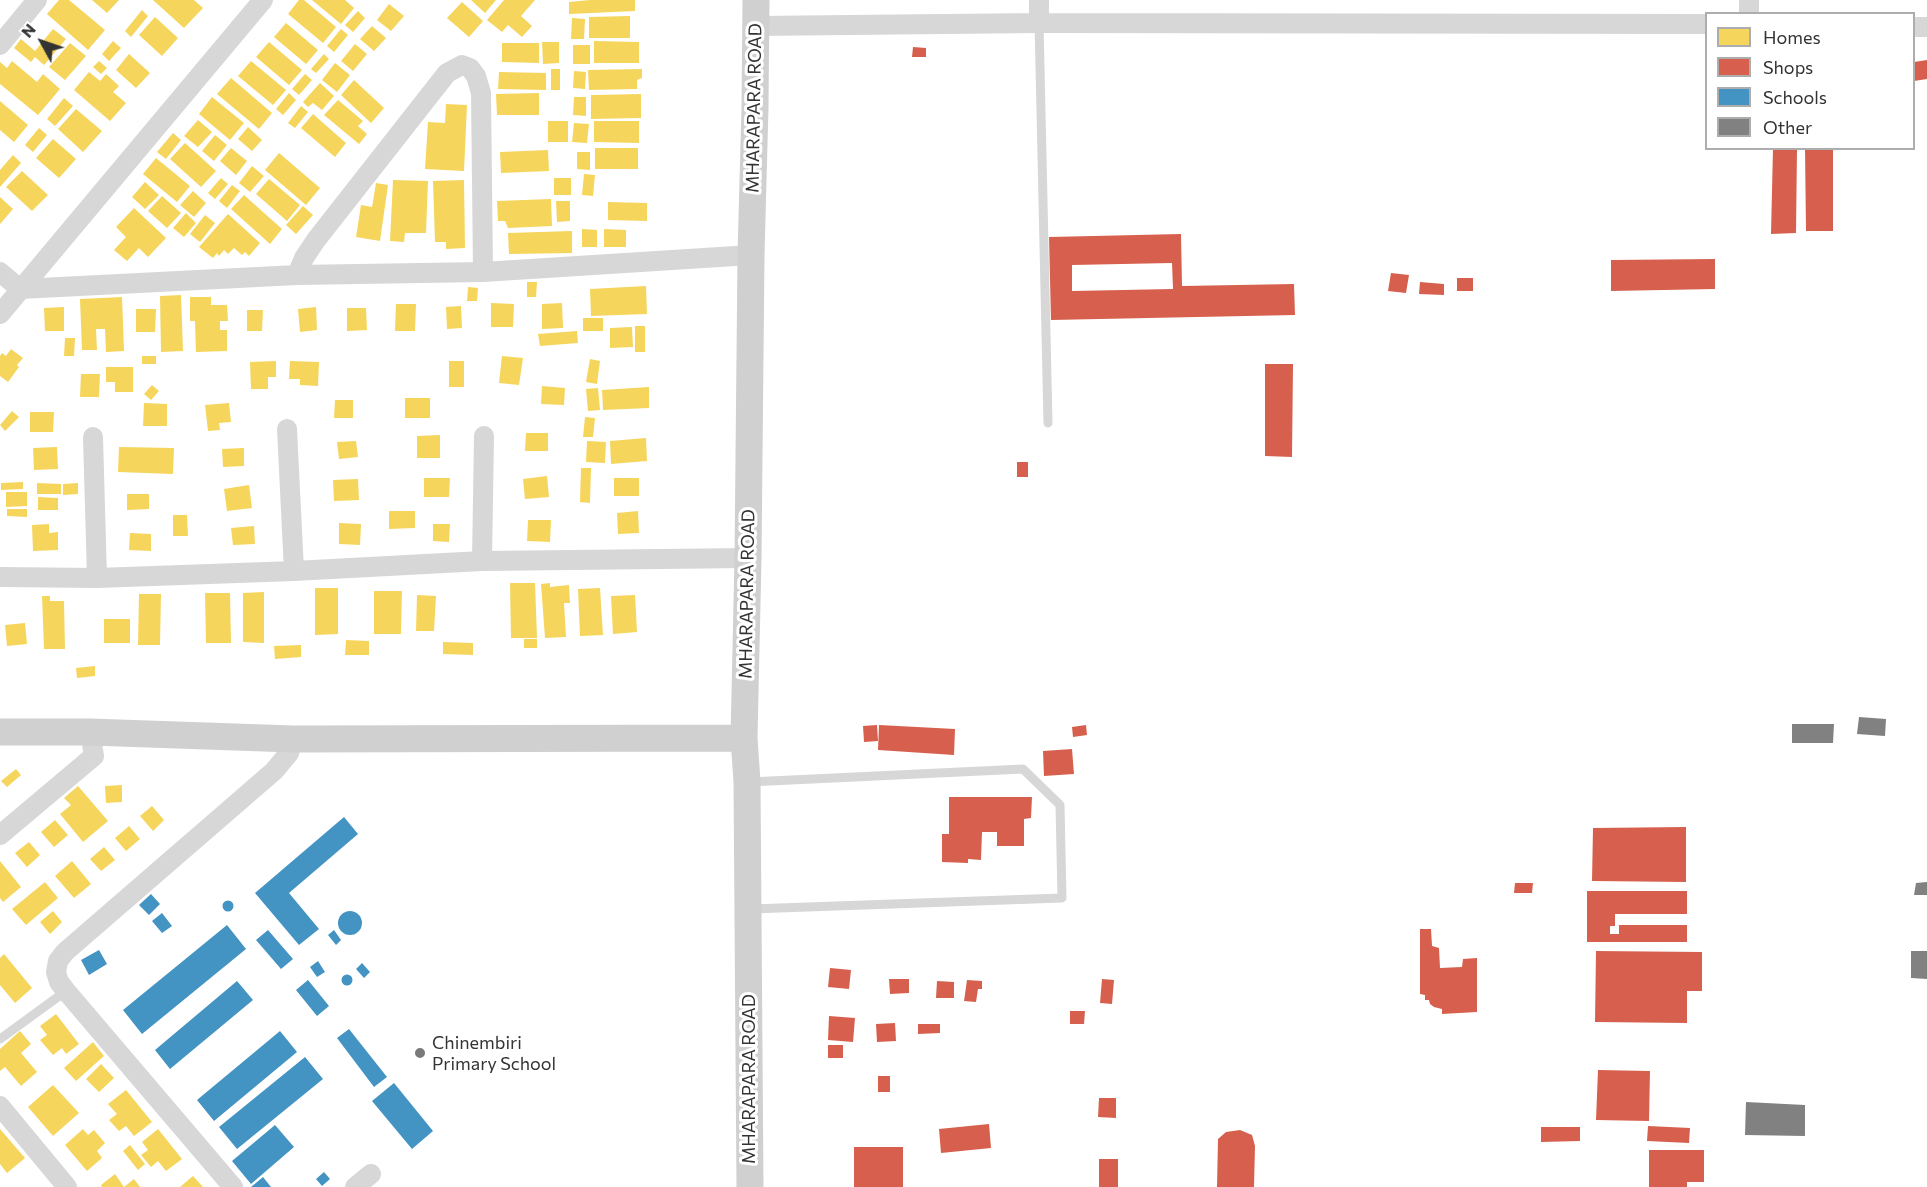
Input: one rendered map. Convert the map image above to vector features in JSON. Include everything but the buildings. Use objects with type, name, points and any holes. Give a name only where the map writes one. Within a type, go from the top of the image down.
[{"type":"main road","name":"MHARAPARA ROAD","points":[[750,1187],[749,909],[744,738],[756,13]]},
{"type":"main road","points":[[0,732],[90,732],[293,739],[744,738]]},
{"type":"street","points":[[0,45],[37,0]]},
{"type":"street","points":[[0,314],[263,0]]},
{"type":"street","points":[[1039,23],[1040,0]]},
{"type":"street","points":[[756,13],[1039,23],[1705,24]]},
{"type":"street","points":[[297,275],[304,258],[316,240],[432,91],[447,73],[462,65],[470,68],[476,76],[481,93],[483,272]]},
{"type":"street","points":[[0,272],[20,289],[297,275],[483,272],[751,255]]},
{"type":"street","points":[[287,429],[294,571]]},
{"type":"street","points":[[482,561],[484,436]]},
{"type":"street","points":[[93,437],[97,578]]},
{"type":"street","points":[[0,577],[97,578],[482,561],[748,558]]},
{"type":"street","points":[[0,835],[94,756],[90,732]]},
{"type":"street","points":[[233,1187],[66,991],[59,982],[56,972],[58,961],[65,952],[273,771],[289,753],[293,739]]},
{"type":"street","points":[[0,1106],[67,1187]]},
{"type":"street","points":[[355,1187],[371,1174]]},
{"type":"lane","points":[[1039,23],[1048,423]]},
{"type":"lane","points":[[747,782],[1023,769],[1060,805],[1062,898],[749,909]]},
{"type":"lane","points":[[0,1039],[66,991]]},
{"type":"place","name":"Chinembiri Primary School","points":[[420,1053]]}]
